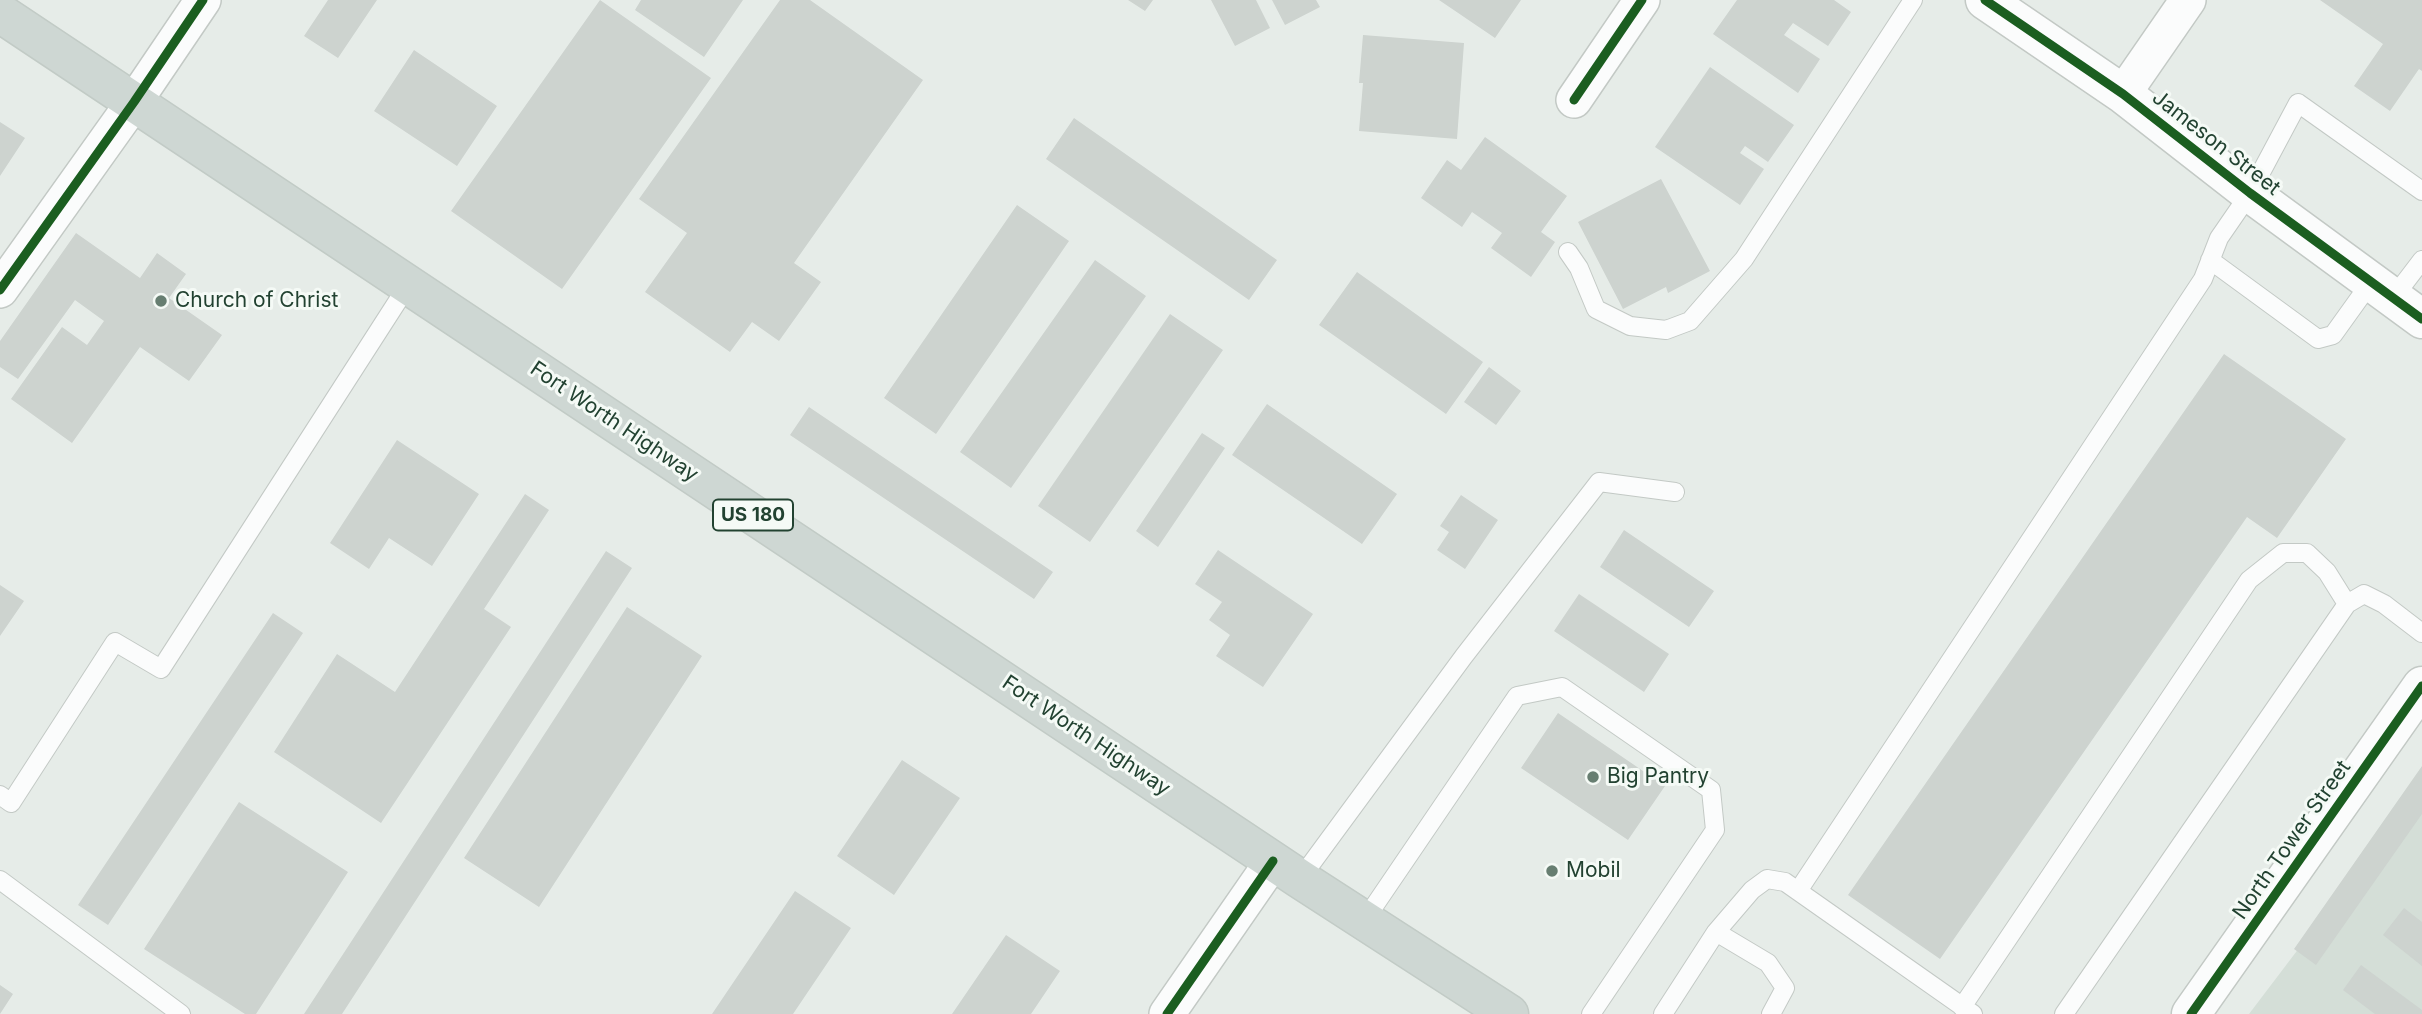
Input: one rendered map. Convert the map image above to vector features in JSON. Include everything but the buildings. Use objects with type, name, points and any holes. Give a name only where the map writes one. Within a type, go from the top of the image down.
[{"type":"main road","name":"Fort Worth Highway","points":[[0,13],[1287,870],[1508,1014]]},
{"type":"street","points":[[0,290],[203,0]]},
{"type":"street","points":[[1574,100],[1642,0]]},
{"type":"street","name":"Jameson Street","points":[[1984,0],[2123,94],[2249,193],[2396,300]]},
{"type":"street","points":[[2123,94],[2188,0]]},
{"type":"street","name":"North Tower Street","points":[[2191,1014],[2422,686]]},
{"type":"street","points":[[1167,1014],[1287,870]]},
{"type":"lane","points":[[1568,252],[1579,268],[1596,309],[1630,327],[1666,330],[1690,321],[1744,260],[1913,0]]},
{"type":"lane","points":[[1798,891],[2203,279],[2218,238],[2249,193],[2298,103],[2422,191]]},
{"type":"lane","points":[[2210,260],[2318,339],[2333,335],[2347,318],[2396,300],[2422,261]]},
{"type":"lane","points":[[0,795],[11,803],[116,642],[161,669],[408,285]]},
{"type":"lane","points":[[1287,870],[1464,656],[1599,482],[1675,492]]},
{"type":"lane","points":[[1664,1014],[1716,932],[1752,890],[1767,879],[1785,882],[1968,1010],[2249,580],[2283,553],[2307,553],[2327,572],[2347,604]]},
{"type":"lane","points":[[2064,1014],[2347,604],[2364,594],[2384,604],[2422,633]]},
{"type":"lane","points":[[1364,921],[1517,696],[1562,687],[1711,790],[1715,830],[1591,1014]]},
{"type":"lane","points":[[0,880],[181,1014]]},
{"type":"lane","points":[[1716,932],[1768,963],[1785,988],[1771,1014]]},
{"type":"shaded area","points":[[2422,786],[2422,1014],[2249,1014]]},
{"type":"cycle path","points":[[0,290],[203,0]]},
{"type":"cycle path","points":[[1574,100],[1642,0]]},
{"type":"cycle path","points":[[1985,0],[2123,94],[2250,193],[2422,319]]},
{"type":"cycle path","points":[[2191,1014],[2422,686]]},
{"type":"cycle path","points":[[1167,1014],[1273,861]]},
{"type":"place","name":"Church of Christ","points":[[161,301]]},
{"type":"place","name":"Big Pantry","points":[[1593,777]]},
{"type":"place","name":"Mobil","points":[[1552,871]]}]
